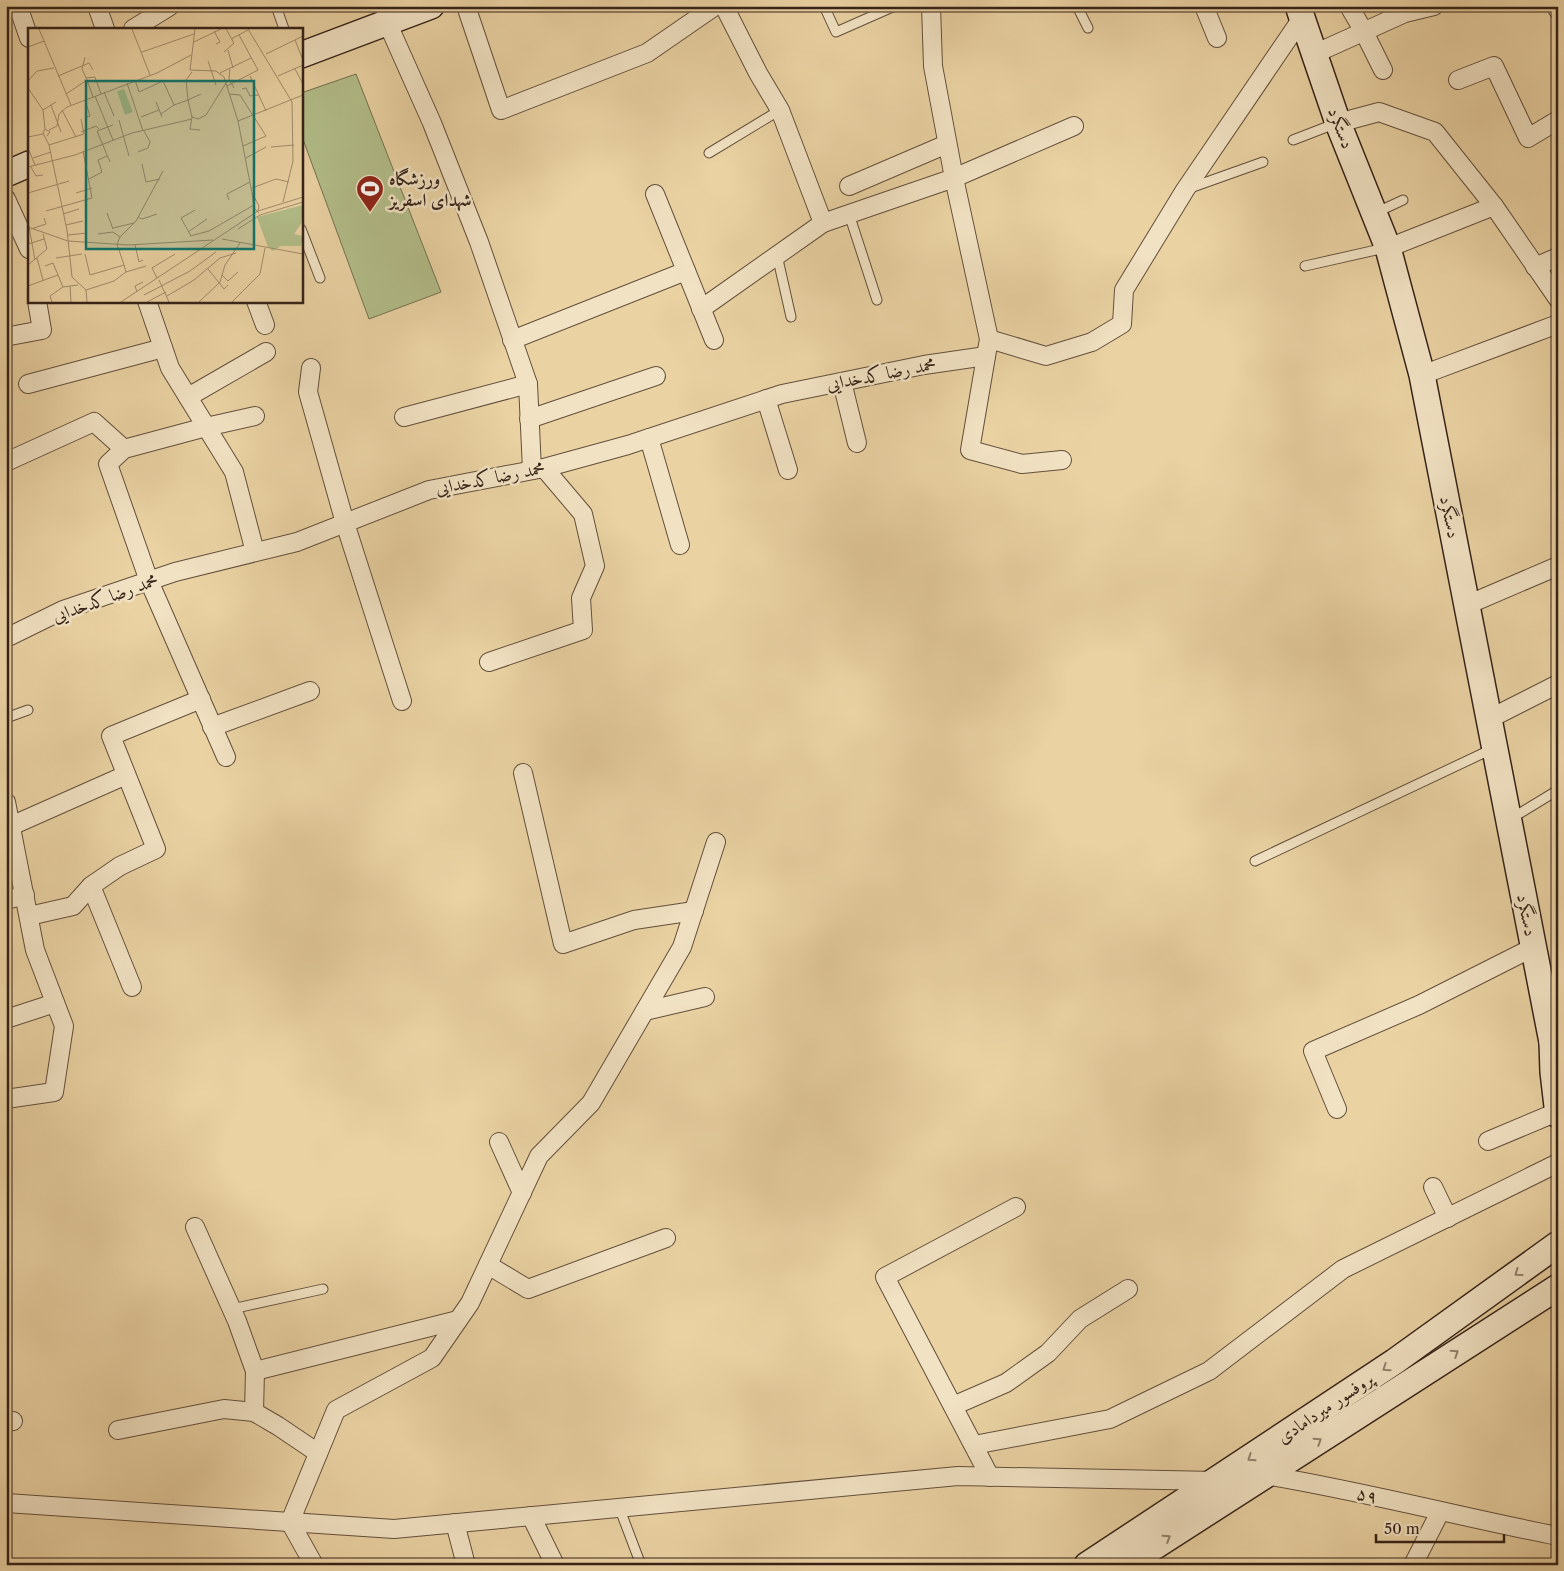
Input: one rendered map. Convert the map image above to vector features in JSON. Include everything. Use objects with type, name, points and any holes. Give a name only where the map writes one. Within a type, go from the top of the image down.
[{"type":"main road","points":[[302,54],[383,14],[431,6]]},
{"type":"main road","name":"دستگرد","points":[[1300,12],[1338,123],[1388,248],[1422,375],[1534,947],[1551,999],[1555,1045],[1553,1072],[1558,1113]]},
{"type":"main road","points":[[6,174],[28,164]]},
{"type":"main road","name":"پروفسور میردامادی","points":[[1087,1565],[1394,1362],[1558,1244]]},
{"type":"main road","name":"پروفسور میردامادی","points":[[1126,1565],[1558,1287]]},
{"type":"street","points":[[18,6],[28,35]]},
{"type":"street","points":[[97,6],[105,28]]},
{"type":"street","points":[[134,28],[170,6]]},
{"type":"street","points":[[466,6],[501,110],[647,53],[715,6]]},
{"type":"street","points":[[724,6],[758,73],[780,110],[823,223]]},
{"type":"street","points":[[931,6],[933,66],[987,348],[970,450],[1022,464],[1062,460]]},
{"type":"street","points":[[1204,6],[1217,38]]},
{"type":"street","points":[[1349,6],[1383,70]]},
{"type":"street","points":[[1314,54],[1405,12],[1434,6]]},
{"type":"street","points":[[1556,6],[1558,10]]},
{"type":"street","points":[[987,348],[1046,356],[1092,342],[1122,324],[1124,290],[1185,190],[1300,12]]},
{"type":"street","points":[[383,14],[432,123],[479,242],[528,384],[529,419],[538,469],[582,514],[596,566],[581,598],[582,630],[489,662]]},
{"type":"street","points":[[1458,80],[1494,66],[1528,138],[1558,120]]},
{"type":"street","points":[[1338,123],[1379,112],[1436,132],[1494,206],[1558,299]]},
{"type":"street","points":[[701,309],[823,223],[954,178],[1074,126]]},
{"type":"street","points":[[849,186],[947,144]]},
{"type":"street","points":[[655,194],[714,340]]},
{"type":"street","points":[[6,199],[28,248]]},
{"type":"street","points":[[1388,248],[1494,206]]},
{"type":"street","points":[[1535,267],[1558,257]]},
{"type":"street","points":[[512,340],[686,271]]},
{"type":"street","points":[[10,336],[42,330],[37,302]]},
{"type":"street","points":[[147,302],[170,368],[234,472],[255,552]]},
{"type":"street","points":[[256,302],[265,324]]},
{"type":"street","points":[[1422,375],[1558,324]]},
{"type":"street","points":[[28,384],[163,348]]},
{"type":"street","name":"محمد رضا کدخدایی","points":[[6,638],[63,610],[175,572],[297,542],[429,490],[538,469],[649,438],[782,394],[924,364],[987,348]]},
{"type":"street","points":[[188,398],[266,352]]},
{"type":"street","points":[[311,368],[308,392],[345,523],[402,701]]},
{"type":"street","points":[[529,419],[656,376]]},
{"type":"street","points":[[842,382],[857,443]]},
{"type":"street","points":[[404,417],[528,384]]},
{"type":"street","points":[[766,400],[788,470]]},
{"type":"street","points":[[226,757],[150,581],[108,464],[124,449],[255,416]]},
{"type":"street","points":[[6,462],[94,422],[124,449]]},
{"type":"street","points":[[649,438],[680,545]]},
{"type":"street","points":[[1467,605],[1558,566]]},
{"type":"street","points":[[1489,719],[1558,684]]},
{"type":"street","points":[[212,727],[310,691]]},
{"type":"street","points":[[29,916],[73,906],[91,886],[120,866],[156,849],[111,736],[201,699]]},
{"type":"street","points":[[523,773],[563,944],[634,920],[694,911]]},
{"type":"street","points":[[11,826],[126,775]]},
{"type":"street","points":[[6,802],[35,950],[64,1026],[54,1092],[6,1099]]},
{"type":"street","points":[[290,1522],[336,1410],[432,1358],[470,1303],[539,1156],[591,1103],[682,947],[716,842]]},
{"type":"street","points":[[91,886],[132,987]]},
{"type":"street","points":[[6,900],[25,895]]},
{"type":"street","points":[[1337,1109],[1313,1051],[1419,1005],[1534,947]]},
{"type":"street","points":[[645,1011],[705,997]]},
{"type":"street","points":[[6,1018],[55,1003]]},
{"type":"street","points":[[1488,1141],[1558,1113]]},
{"type":"street","points":[[499,1142],[522,1193]]},
{"type":"street","points":[[974,1444],[1110,1419],[1209,1371],[1343,1269],[1558,1163]]},
{"type":"street","points":[[1433,1187],[1448,1218]]},
{"type":"street","points":[[990,1477],[886,1277],[1016,1207]]},
{"type":"street","points":[[195,1227],[232,1309],[255,1371],[254,1412]]},
{"type":"street","points":[[488,1264],[528,1290],[666,1238]]},
{"type":"street","points":[[953,1406],[1006,1383],[1048,1352],[1080,1319],[1128,1289]]},
{"type":"street","points":[[255,1371],[458,1320]]},
{"type":"street","points":[[118,1430],[224,1409],[254,1412],[318,1453]]},
{"type":"street","points":[[6,1502],[394,1529],[958,1476],[1216,1481]]},
{"type":"street","name":"۵۹","points":[[1265,1476],[1311,1482],[1440,1512],[1558,1536]]},
{"type":"street","points":[[1413,1565],[1440,1512]]},
{"type":"street","points":[[531,1516],[555,1565]]},
{"type":"street","points":[[290,1522],[314,1565]]},
{"type":"street","points":[[455,1523],[466,1565]]},
{"type":"lane","points":[[276,6],[284,28]]},
{"type":"lane","points":[[824,6],[836,32],[892,7]]},
{"type":"lane","points":[[1077,6],[1088,28]]},
{"type":"lane","points":[[709,153],[780,110]]},
{"type":"lane","points":[[1293,140],[1338,123]]},
{"type":"lane","points":[[1185,190],[1263,162]]},
{"type":"lane","points":[[1374,213],[1403,200]]},
{"type":"lane","points":[[849,214],[877,300]]},
{"type":"lane","points":[[302,232],[320,278]]},
{"type":"lane","points":[[1305,266],[1388,248]]},
{"type":"lane","points":[[777,255],[791,317]]},
{"type":"lane","points":[[6,718],[28,710]]},
{"type":"lane","points":[[1255,861],[1495,748]]},
{"type":"lane","points":[[1509,819],[1558,790]]},
{"type":"lane","points":[[232,1309],[323,1290]]},
{"type":"lane","points":[[619,1507],[641,1565]]},
{"type":"green space","name":"ورزشگاه شهدای اسفریز","points":[[356,74],[441,292],[369,319],[302,137],[302,93]]},
{"type":"place","name":"ورزشگاه شهدای اسفریز","points":[[370,213]]}]
